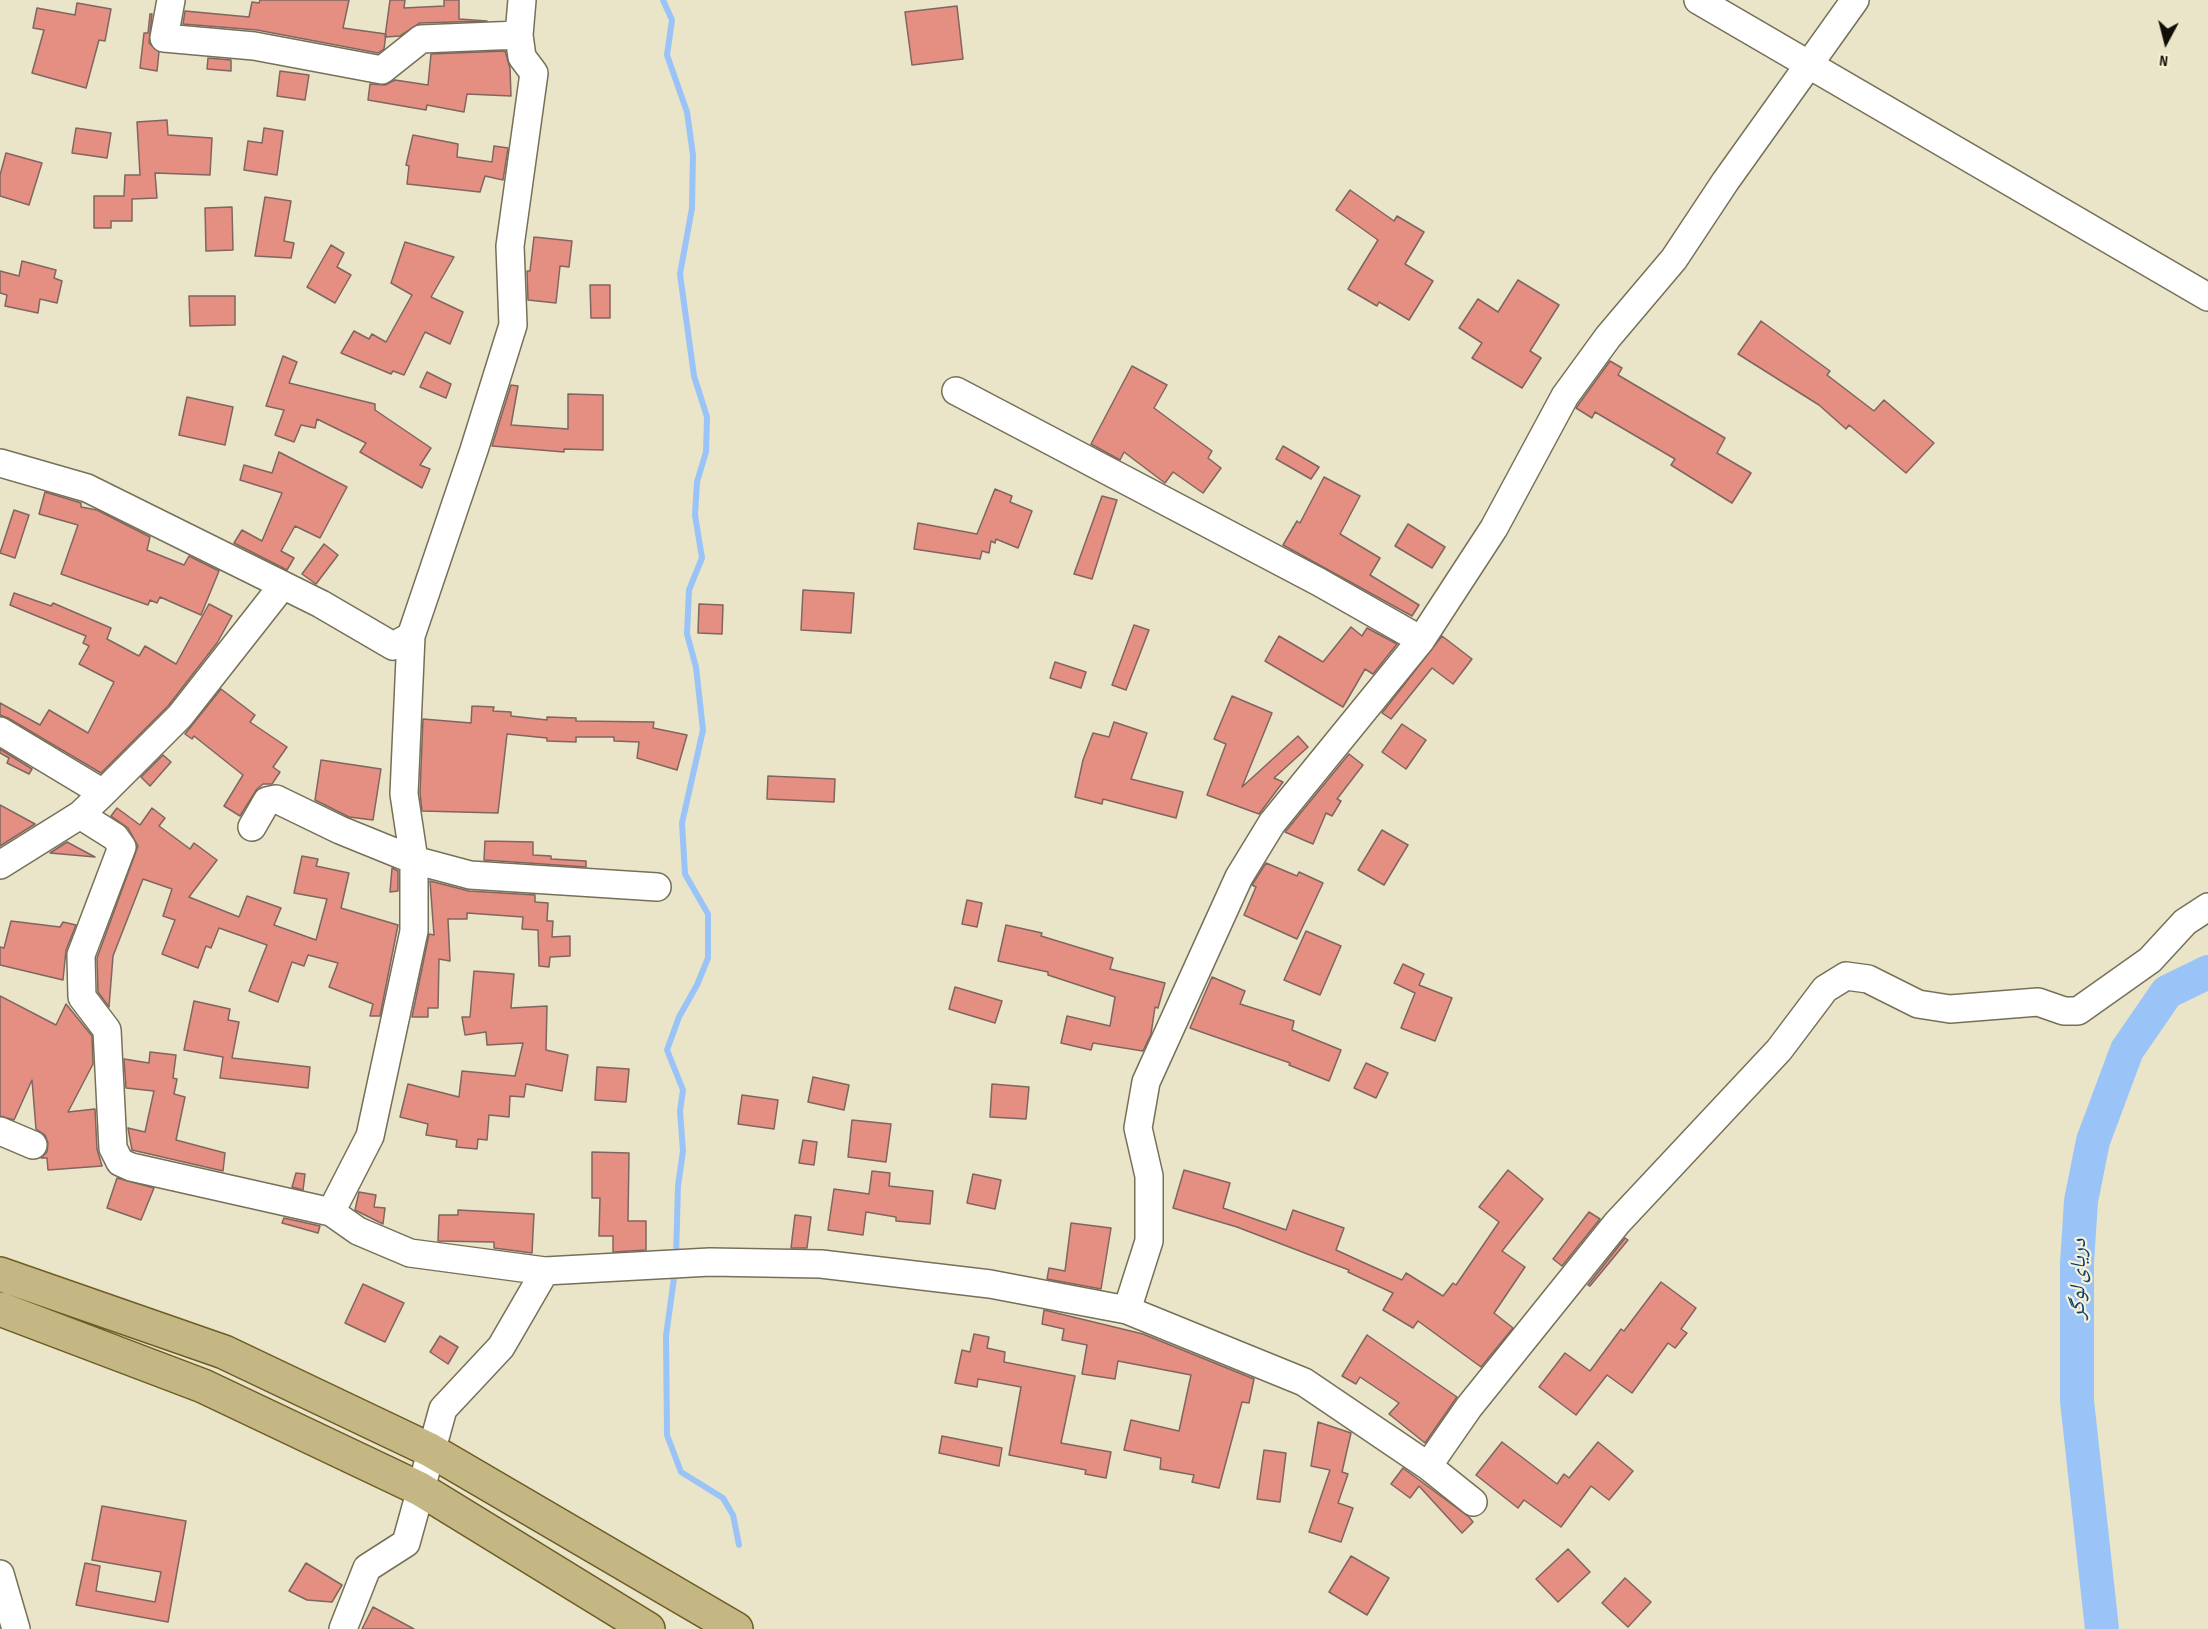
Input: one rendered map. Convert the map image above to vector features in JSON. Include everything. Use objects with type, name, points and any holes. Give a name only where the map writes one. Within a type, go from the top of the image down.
[{"type":"main road","points":[[0,1274],[224,1352],[430,1450],[736,1629]]},
{"type":"main road","points":[[0,1309],[203,1386],[420,1489],[648,1629]]},
{"type":"street","points":[[171,0],[164,38],[254,46],[382,70],[421,39],[519,35]]},
{"type":"street","points":[[331,1212],[370,1137],[414,931],[414,860],[404,794],[411,636],[474,450],[513,325],[510,246],[534,73],[522,57],[519,35],[522,0]]},
{"type":"street","points":[[1698,0],[2208,297]]},
{"type":"street","points":[[1127,1310],[1149,1241],[1149,1176],[1138,1128],[1146,1082],[1239,877],[1272,823],[1421,640],[1494,528],[1565,396],[1608,337],[1674,259],[1855,0]]},
{"type":"street","points":[[956,391],[1319,582],[1421,640]]},
{"type":"street","points":[[0,463],[87,488],[283,585],[393,646],[411,636]]},
{"type":"street","points":[[0,865],[80,815],[103,793],[180,716],[283,585]]},
{"type":"street","points":[[0,731],[103,793]]},
{"type":"street","points":[[252,827],[267,801],[276,799],[340,830],[414,860],[470,875],[498,879],[657,887]]},
{"type":"street","points":[[80,815],[115,837],[122,847],[81,955],[82,997],[107,1030],[113,1148],[120,1162],[131,1167],[331,1212],[358,1231],[410,1253],[544,1271],[710,1262],[843,1267],[990,1284],[1127,1310],[1304,1382],[1428,1466],[1473,1502]]},
{"type":"street","points":[[1428,1466],[1470,1407],[1617,1222],[1779,1050],[1825,989],[1846,976],[1868,979],[1918,1004],[1950,1009],[2038,1002],[2064,1011],[2078,1011],[2150,960],[2186,922],[2208,907]]},
{"type":"street","points":[[0,1131],[33,1145]]},
{"type":"street","points":[[343,1629],[367,1568],[406,1543],[443,1409],[501,1347],[544,1271]]},
{"type":"street","points":[[0,1574],[16,1629]]},
{"type":"building","points":[[260,0],[349,0],[343,28],[386,34],[384,49],[378,53],[257,30],[183,24],[185,11],[249,17],[252,2],[259,3]]},
{"type":"building","points":[[390,0],[405,0],[404,8],[444,6],[444,0],[459,0],[459,19],[487,21],[420,23],[400,36],[385,37]]},
{"type":"building","points":[[77,3],[111,9],[105,41],[99,40],[86,88],[32,73],[44,30],[33,28],[37,8],[75,15]]},
{"type":"building","points":[[957,6],[963,59],[912,65],[905,12]]},
{"type":"building","points":[[150,14],[152,14],[149,43],[159,52],[157,71],[140,68],[144,33],[148,33]]},
{"type":"building","points":[[505,51],[510,68],[511,96],[467,94],[464,112],[427,105],[426,110],[368,100],[370,84],[385,85],[395,80],[428,85],[431,54]]},
{"type":"building","points":[[208,58],[231,60],[231,71],[207,69]]},
{"type":"building","points":[[280,71],[309,75],[305,100],[277,96]]},
{"type":"building","points":[[167,120],[168,135],[212,138],[210,175],[155,173],[157,198],[132,199],[132,221],[111,221],[111,228],[94,228],[94,196],[124,196],[125,175],[140,175],[137,122]]},
{"type":"building","points":[[76,128],[111,133],[107,158],[72,153]]},
{"type":"building","points":[[264,128],[283,131],[277,175],[244,170],[248,141],[262,143]]},
{"type":"building","points":[[413,135],[458,144],[457,157],[492,162],[494,146],[508,148],[503,180],[485,176],[480,192],[407,184],[409,166],[406,165]]},
{"type":"building","points":[[6,153],[42,163],[29,205],[0,196],[0,175]]},
{"type":"building","points":[[1350,190],[1394,221],[1397,216],[1424,232],[1405,264],[1433,281],[1409,320],[1379,302],[1377,306],[1348,289],[1378,240],[1336,210]]},
{"type":"building","points":[[265,197],[291,201],[284,241],[294,243],[291,258],[255,256]]},
{"type":"building","points":[[232,207],[233,250],[206,251],[205,208]]},
{"type":"building","points":[[534,237],[572,241],[569,267],[560,266],[556,303],[528,300],[527,271],[530,271]]},
{"type":"building","points":[[405,242],[454,257],[431,297],[463,312],[450,344],[425,332],[404,375],[393,371],[391,374],[341,353],[354,331],[369,339],[372,334],[386,342],[412,295],[391,283]]},
{"type":"building","points":[[331,245],[344,253],[337,267],[351,275],[335,303],[307,287]]},
{"type":"building","points":[[22,261],[56,270],[54,278],[62,281],[57,303],[40,299],[38,313],[5,306],[7,295],[0,293],[0,271],[19,276]]},
{"type":"building","points":[[1518,280],[1559,305],[1530,351],[1541,358],[1522,388],[1472,358],[1482,343],[1459,328],[1478,299],[1498,312]]},
{"type":"building","points":[[590,285],[610,285],[610,318],[591,318]]},
{"type":"building","points":[[189,296],[235,296],[235,325],[190,326]]},
{"type":"building","points":[[1761,321],[1830,371],[1827,375],[1874,411],[1884,400],[1934,443],[1906,473],[1849,425],[1846,429],[1819,405],[1738,354]]},
{"type":"building","points":[[283,356],[297,362],[289,383],[375,404],[375,410],[431,448],[420,465],[430,469],[422,488],[360,452],[366,443],[317,419],[315,428],[301,425],[294,442],[275,435],[284,410],[266,406]]},
{"type":"building","points":[[1610,361],[1622,368],[1618,375],[1725,438],[1717,453],[1751,473],[1732,503],[1671,465],[1675,459],[1595,412],[1592,418],[1576,408]]},
{"type":"building","points":[[1132,366],[1167,385],[1154,408],[1212,451],[1208,458],[1221,468],[1203,493],[1173,472],[1165,483],[1124,452],[1120,460],[1091,444]]},
{"type":"building","points":[[427,372],[451,384],[446,398],[420,387]]},
{"type":"building","points":[[511,385],[518,386],[511,425],[568,429],[568,394],[603,395],[603,450],[564,449],[564,452],[492,446]]},
{"type":"building","points":[[187,397],[233,407],[225,445],[179,435]]},
{"type":"building","points":[[1283,446],[1319,467],[1311,479],[1276,459]]},
{"type":"building","points":[[279,452],[347,487],[320,538],[295,526],[281,551],[294,558],[287,570],[234,543],[242,530],[262,541],[282,493],[240,480],[244,465],[272,473]]},
{"type":"building","points":[[1324,477],[1360,496],[1340,534],[1380,558],[1370,575],[1419,605],[1412,616],[1283,545],[1297,521],[1300,523]]},
{"type":"building","points":[[995,489],[1012,496],[1010,502],[1032,511],[1018,548],[996,539],[995,543],[991,541],[989,553],[982,551],[980,559],[914,549],[918,523],[977,534]]},
{"type":"building","points":[[45,492],[81,503],[81,507],[97,510],[150,537],[147,550],[184,565],[189,556],[219,571],[201,615],[160,597],[157,603],[150,600],[148,605],[61,574],[78,525],[39,514]]},
{"type":"building","points":[[1102,496],[1117,500],[1092,579],[1074,574]]},
{"type":"building","points":[[14,510],[29,515],[15,558],[0,553]]},
{"type":"building","points":[[1408,524],[1445,547],[1432,568],[1395,546]]},
{"type":"building","points":[[324,544],[338,555],[316,584],[302,574]]},
{"type":"building","points":[[803,590],[854,593],[851,633],[801,630]]},
{"type":"building","points":[[14,593],[51,606],[53,603],[111,628],[107,639],[139,656],[145,646],[176,664],[209,604],[232,616],[217,643],[168,706],[101,773],[0,715],[0,703],[40,725],[49,710],[88,733],[114,682],[79,664],[89,646],[83,643],[86,636],[10,605]]},
{"type":"building","points":[[699,604],[723,605],[722,634],[698,633]]},
{"type":"building","points":[[1134,625],[1149,630],[1126,690],[1112,685]]},
{"type":"building","points":[[1351,627],[1362,636],[1367,628],[1397,644],[1373,674],[1365,669],[1343,707],[1265,661],[1279,636],[1323,662]]},
{"type":"building","points":[[1442,636],[1472,659],[1453,684],[1432,668],[1391,719],[1382,713]]},
{"type":"building","points":[[1055,662],[1086,672],[1081,688],[1050,678]]},
{"type":"building","points":[[221,689],[255,715],[250,722],[287,747],[273,767],[280,772],[272,784],[263,784],[257,789],[240,816],[224,806],[243,775],[194,736],[192,739],[185,734]]},
{"type":"building","points":[[1232,696],[1272,713],[1242,787],[1298,736],[1308,747],[1274,778],[1283,782],[1259,814],[1207,795],[1226,744],[1214,739]]},
{"type":"building","points":[[472,706],[494,707],[493,711],[511,712],[511,716],[547,720],[547,717],[576,718],[576,721],[654,722],[653,728],[687,735],[677,770],[637,758],[639,742],[614,741],[614,737],[576,737],[576,742],[547,741],[547,738],[507,734],[498,813],[422,811],[420,793],[423,719],[471,723]]},
{"type":"building","points":[[1114,722],[1147,733],[1131,779],[1183,792],[1176,818],[1103,799],[1102,804],[1075,797],[1083,760],[1093,733],[1109,737]]},
{"type":"building","points":[[1402,724],[1426,740],[1406,769],[1382,752]]},
{"type":"building","points":[[0,749],[32,769],[29,774],[7,763],[9,758],[0,753]]},
{"type":"building","points":[[1349,754],[1363,765],[1337,799],[1341,801],[1332,816],[1326,813],[1313,844],[1285,832]]},
{"type":"building","points":[[163,755],[171,762],[150,786],[141,777]]},
{"type":"building","points":[[321,760],[381,769],[373,820],[349,817],[315,800]]},
{"type":"building","points":[[768,776],[835,779],[834,802],[767,799]]},
{"type":"building","points":[[0,805],[35,824],[0,846]]},
{"type":"building","points":[[117,808],[140,825],[152,808],[165,818],[159,826],[190,849],[194,843],[217,860],[189,897],[239,917],[247,896],[281,908],[274,925],[316,940],[327,899],[294,893],[302,856],[318,859],[316,866],[349,873],[341,908],[398,925],[380,1016],[370,1016],[373,1004],[329,987],[338,963],[308,955],[304,966],[292,962],[278,1002],[249,991],[267,945],[219,928],[211,948],[206,946],[198,968],[162,954],[175,920],[163,916],[172,889],[143,879],[113,956],[109,1007],[98,992],[97,958],[138,846],[128,828],[111,816]]},
{"type":"building","points":[[1382,830],[1408,845],[1384,885],[1358,870]]},
{"type":"building","points":[[485,841],[533,842],[533,855],[551,856],[551,859],[586,861],[586,867],[484,860]]},
{"type":"building","points":[[67,842],[95,857],[50,853]]},
{"type":"building","points":[[1266,863],[1297,876],[1299,872],[1323,883],[1297,939],[1244,915],[1256,887],[1252,885]]},
{"type":"building","points":[[392,868],[398,871],[398,891],[390,892]]},
{"type":"building","points":[[430,881],[469,891],[535,895],[535,902],[548,903],[547,921],[553,921],[552,937],[570,936],[570,956],[550,957],[549,967],[539,966],[538,930],[522,929],[523,917],[467,913],[467,919],[448,919],[450,961],[439,959],[438,1008],[428,1008],[428,1017],[412,1017],[429,934],[434,935]]},
{"type":"building","points":[[967,900],[982,903],[977,927],[962,924]]},
{"type":"building","points":[[11,921],[60,927],[63,922],[76,925],[66,950],[63,980],[0,965],[0,947],[4,948]]},
{"type":"building","points":[[1006,925],[1042,933],[1041,936],[1113,958],[1110,969],[1165,983],[1158,1008],[1155,1007],[1151,1034],[1143,1051],[1093,1043],[1091,1050],[1061,1043],[1067,1016],[1110,1026],[1115,997],[1048,975],[1048,972],[998,961]]},
{"type":"building","points":[[1306,931],[1341,946],[1320,995],[1284,980]]},
{"type":"building","points":[[1403,964],[1424,974],[1419,985],[1452,998],[1435,1041],[1401,1028],[1415,993],[1394,983]]},
{"type":"building","points":[[474,971],[514,974],[511,1008],[547,1006],[546,1050],[568,1055],[562,1091],[526,1084],[524,1097],[510,1096],[509,1117],[489,1115],[487,1140],[478,1139],[477,1149],[456,1147],[457,1140],[426,1135],[428,1124],[400,1117],[408,1084],[459,1097],[462,1071],[515,1076],[523,1043],[487,1045],[486,1032],[465,1035],[462,1017],[470,1017]]},
{"type":"building","points":[[1212,977],[1245,991],[1240,1004],[1294,1021],[1292,1030],[1341,1050],[1329,1081],[1289,1065],[1290,1063],[1190,1028]]},
{"type":"building","points":[[955,987],[1002,1001],[995,1023],[949,1009]]},
{"type":"building","points":[[0,996],[56,1025],[66,1004],[92,1036],[93,1064],[68,1112],[95,1109],[97,1149],[102,1166],[48,1170],[47,1158],[41,1158],[47,1152],[48,1143],[45,1135],[36,1129],[32,1080],[14,1120],[0,1116]]},
{"type":"building","points":[[194,1001],[230,1009],[228,1020],[239,1022],[232,1058],[310,1067],[308,1088],[220,1078],[223,1057],[184,1050]]},
{"type":"building","points":[[150,1052],[176,1055],[173,1078],[177,1079],[174,1094],[185,1097],[176,1140],[225,1153],[223,1171],[132,1150],[128,1128],[145,1132],[154,1091],[126,1088],[124,1059],[149,1063]]},
{"type":"building","points":[[1366,1063],[1388,1073],[1376,1098],[1354,1088]]},
{"type":"building","points":[[597,1067],[629,1069],[626,1102],[595,1100]]},
{"type":"building","points":[[813,1077],[849,1085],[844,1110],[808,1102]]},
{"type":"building","points":[[992,1084],[1029,1087],[1026,1119],[990,1117]]},
{"type":"building","points":[[742,1095],[778,1100],[774,1129],[738,1124]]},
{"type":"building","points":[[852,1120],[891,1124],[886,1162],[848,1157]]},
{"type":"building","points":[[803,1140],[817,1142],[814,1165],[799,1163]]},
{"type":"building","points":[[592,1152],[629,1153],[628,1221],[646,1221],[646,1250],[613,1252],[613,1236],[599,1236],[600,1198],[592,1198]]},
{"type":"building","points":[[1184,1170],[1230,1183],[1223,1208],[1286,1230],[1293,1210],[1344,1228],[1336,1250],[1402,1280],[1406,1273],[1443,1296],[1453,1283],[1456,1285],[1499,1222],[1479,1207],[1508,1170],[1543,1199],[1502,1251],[1525,1267],[1494,1313],[1513,1328],[1481,1367],[1418,1321],[1413,1328],[1383,1310],[1393,1293],[1348,1272],[1349,1270],[1237,1227],[1173,1208]]},
{"type":"building","points":[[872,1171],[890,1173],[889,1186],[933,1191],[930,1224],[896,1221],[896,1217],[866,1212],[863,1235],[828,1230],[834,1189],[869,1194]]},
{"type":"building","points":[[296,1173],[305,1174],[303,1190],[292,1187]]},
{"type":"building","points":[[973,1174],[1001,1180],[995,1209],[967,1203]]},
{"type":"building","points":[[117,1178],[154,1188],[141,1220],[107,1208]]},
{"type":"building","points":[[359,1192],[376,1195],[374,1207],[385,1208],[383,1224],[355,1210]]},
{"type":"building","points":[[458,1210],[534,1214],[532,1253],[494,1248],[494,1242],[438,1241],[439,1215],[458,1215]]},
{"type":"building","points":[[1589,1212],[1600,1219],[1562,1266],[1553,1259]]},
{"type":"building","points":[[795,1215],[811,1217],[807,1248],[791,1248]]},
{"type":"building","points":[[284,1218],[320,1226],[318,1233],[282,1223]]},
{"type":"building","points":[[1071,1223],[1111,1228],[1101,1289],[1047,1279],[1049,1268],[1065,1271]]},
{"type":"building","points":[[1625,1238],[1628,1240],[1590,1286],[1588,1285]]},
{"type":"building","points":[[1661,1282],[1696,1308],[1681,1329],[1687,1333],[1675,1348],[1668,1343],[1632,1393],[1607,1375],[1576,1415],[1539,1387],[1565,1353],[1590,1371],[1621,1329],[1624,1331]]},
{"type":"building","points":[[363,1284],[404,1303],[385,1342],[345,1323]]},
{"type":"building","points":[[1044,1310],[1143,1334],[1254,1379],[1249,1403],[1242,1402],[1219,1488],[1192,1482],[1194,1475],[1160,1469],[1161,1458],[1124,1450],[1131,1420],[1179,1431],[1191,1375],[1118,1361],[1115,1379],[1082,1374],[1087,1345],[1062,1340],[1064,1329],[1042,1324]]},
{"type":"building","points":[[974,1334],[989,1337],[987,1348],[1005,1352],[1004,1362],[1075,1376],[1061,1443],[1111,1452],[1106,1478],[1085,1474],[1086,1470],[1009,1455],[1021,1387],[978,1379],[977,1387],[955,1383],[962,1350],[970,1352]]},
{"type":"building","points":[[1367,1335],[1457,1397],[1425,1443],[1389,1414],[1399,1403],[1360,1377],[1356,1384],[1342,1376]]},
{"type":"building","points":[[440,1336],[458,1347],[448,1364],[430,1352]]},
{"type":"building","points":[[1318,1422],[1351,1433],[1342,1472],[1348,1474],[1338,1503],[1353,1508],[1341,1542],[1309,1532],[1330,1470],[1311,1466]]},
{"type":"building","points":[[942,1436],[1002,1448],[999,1466],[939,1453]]},
{"type":"building","points":[[1502,1442],[1557,1484],[1564,1474],[1569,1478],[1598,1442],[1633,1471],[1609,1500],[1591,1486],[1561,1527],[1524,1500],[1518,1508],[1476,1475]]},
{"type":"building","points":[[1264,1450],[1286,1453],[1280,1502],[1257,1499]]},
{"type":"building","points":[[1403,1468],[1473,1522],[1462,1533],[1419,1486],[1410,1498],[1391,1484]]},
{"type":"building","points":[[102,1506],[186,1521],[168,1622],[76,1605],[85,1563],[100,1566],[96,1591],[155,1602],[161,1572],[92,1560]]},
{"type":"building","points":[[1568,1549],[1590,1572],[1558,1602],[1536,1579]]},
{"type":"building","points":[[1351,1556],[1389,1578],[1367,1615],[1329,1592]]},
{"type":"building","points":[[306,1563],[342,1585],[332,1602],[307,1600],[289,1591]]},
{"type":"building","points":[[1625,1578],[1651,1602],[1628,1627],[1602,1603]]},
{"type":"building","points":[[373,1607],[414,1629],[362,1629]]},
{"type":"waterway","points":[[663,0],[672,20],[667,55],[687,112],[693,155],[692,208],[680,274],[694,376],[707,417],[706,452],[697,482],[695,515],[702,558],[689,590],[687,634],[696,667],[703,730],[682,823],[685,874],[708,914],[708,958],[697,985],[679,1017],[667,1050],[683,1090],[680,1111],[683,1151],[678,1186],[676,1258]]},
{"type":"waterway","name":"دریای لوگر","points":[[2102,1629],[2077,1401],[2077,1263],[2081,1201],[2093,1141],[2127,1050],[2167,992],[2208,972]]},
{"type":"waterway","points":[[675,1271],[666,1336],[667,1435],[681,1472],[723,1498],[733,1515],[739,1545]]}]
